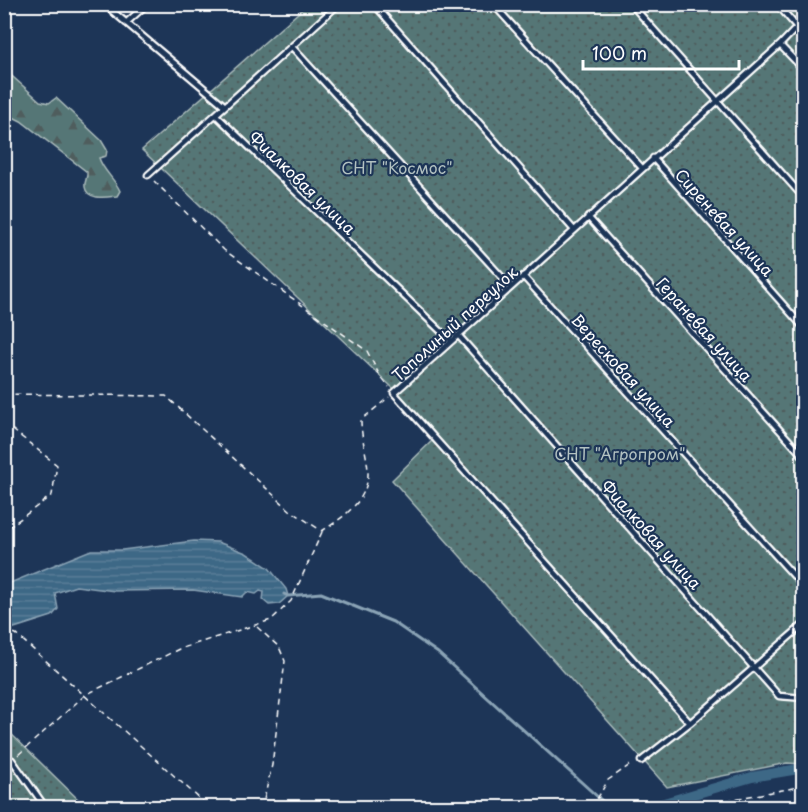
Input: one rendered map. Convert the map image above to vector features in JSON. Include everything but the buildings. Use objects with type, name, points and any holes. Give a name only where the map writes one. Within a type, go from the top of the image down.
[{"type":"lane","points":[[104,4],[225,106]]},
{"type":"lane","points":[[126,23],[147,4]]},
{"type":"lane","points":[[148,175],[339,4]]},
{"type":"lane","points":[[374,4],[574,230]]},
{"type":"lane","points":[[493,4],[642,168]]},
{"type":"lane","points":[[631,4],[804,198]]},
{"type":"lane","points":[[777,4],[796,26]]},
{"type":"lane","name":"Тополиный переулок","points":[[690,723],[394,393],[780,45],[804,20]]},
{"type":"lane","points":[[780,45],[804,70]]},
{"type":"lane","points":[[292,47],[511,287]]},
{"type":"lane","name":"Фиалковая улица","points":[[216,115],[451,341]]},
{"type":"lane","name":"Сиреневая улица","points":[[653,158],[804,328]]},
{"type":"lane","name":"Гераневая улица","points":[[588,217],[804,457]]},
{"type":"lane","name":"Вересковая улица","points":[[523,276],[804,587]]},
{"type":"lane","name":"Фиалковая улица","points":[[458,335],[779,696],[804,698]]},
{"type":"lane","points":[[641,760],[690,723],[804,624]]},
{"type":"lane","points":[[12,760],[46,807]]},
{"type":"path","points":[[12,760],[85,695],[179,650],[271,620],[291,601],[322,531],[342,518],[364,494],[368,472],[361,437],[361,420],[394,393],[380,376],[367,351],[224,250],[148,175]]},
{"type":"path","points":[[4,394],[166,396],[291,511],[322,531]]},
{"type":"path","points":[[4,423],[57,465],[52,495],[4,531]]},
{"type":"path","points":[[256,626],[279,647],[285,661],[272,765],[262,807]]},
{"type":"path","points":[[4,630],[16,634],[210,807]]},
{"type":"path","points":[[592,807],[608,780],[627,766],[641,760]]},
{"type":"path","points":[[685,807],[804,786]]},
{"type":"green space","points":[[307,5],[803,5],[803,764],[787,763],[667,787],[392,480],[437,436],[394,389],[142,150]]},
{"type":"green space","points":[[5,70],[40,101],[49,103],[56,98],[101,140],[107,150],[106,156],[99,158],[120,191],[117,196],[98,197],[90,194],[85,187],[87,172],[21,121],[5,113]]},
{"type":"green space","points":[[5,728],[86,807],[5,807]]},
{"type":"water","points":[[194,541],[218,542],[246,553],[269,568],[286,589],[288,596],[279,604],[269,605],[263,600],[264,592],[260,591],[256,594],[247,592],[242,597],[193,590],[115,591],[76,586],[55,593],[58,609],[52,616],[11,629],[5,618],[5,585],[91,550],[122,550]]},
{"type":"waterway","points":[[284,594],[288,596],[321,593],[393,622],[438,653],[610,808]]},
{"type":"waterway","points":[[647,808],[752,777],[804,768]]},
{"type":"park label","name":"СНТ \"Космос\"","points":[[397,167]]},
{"type":"park label","name":"СНТ \"Агропром\"","points":[[620,453]]}]
